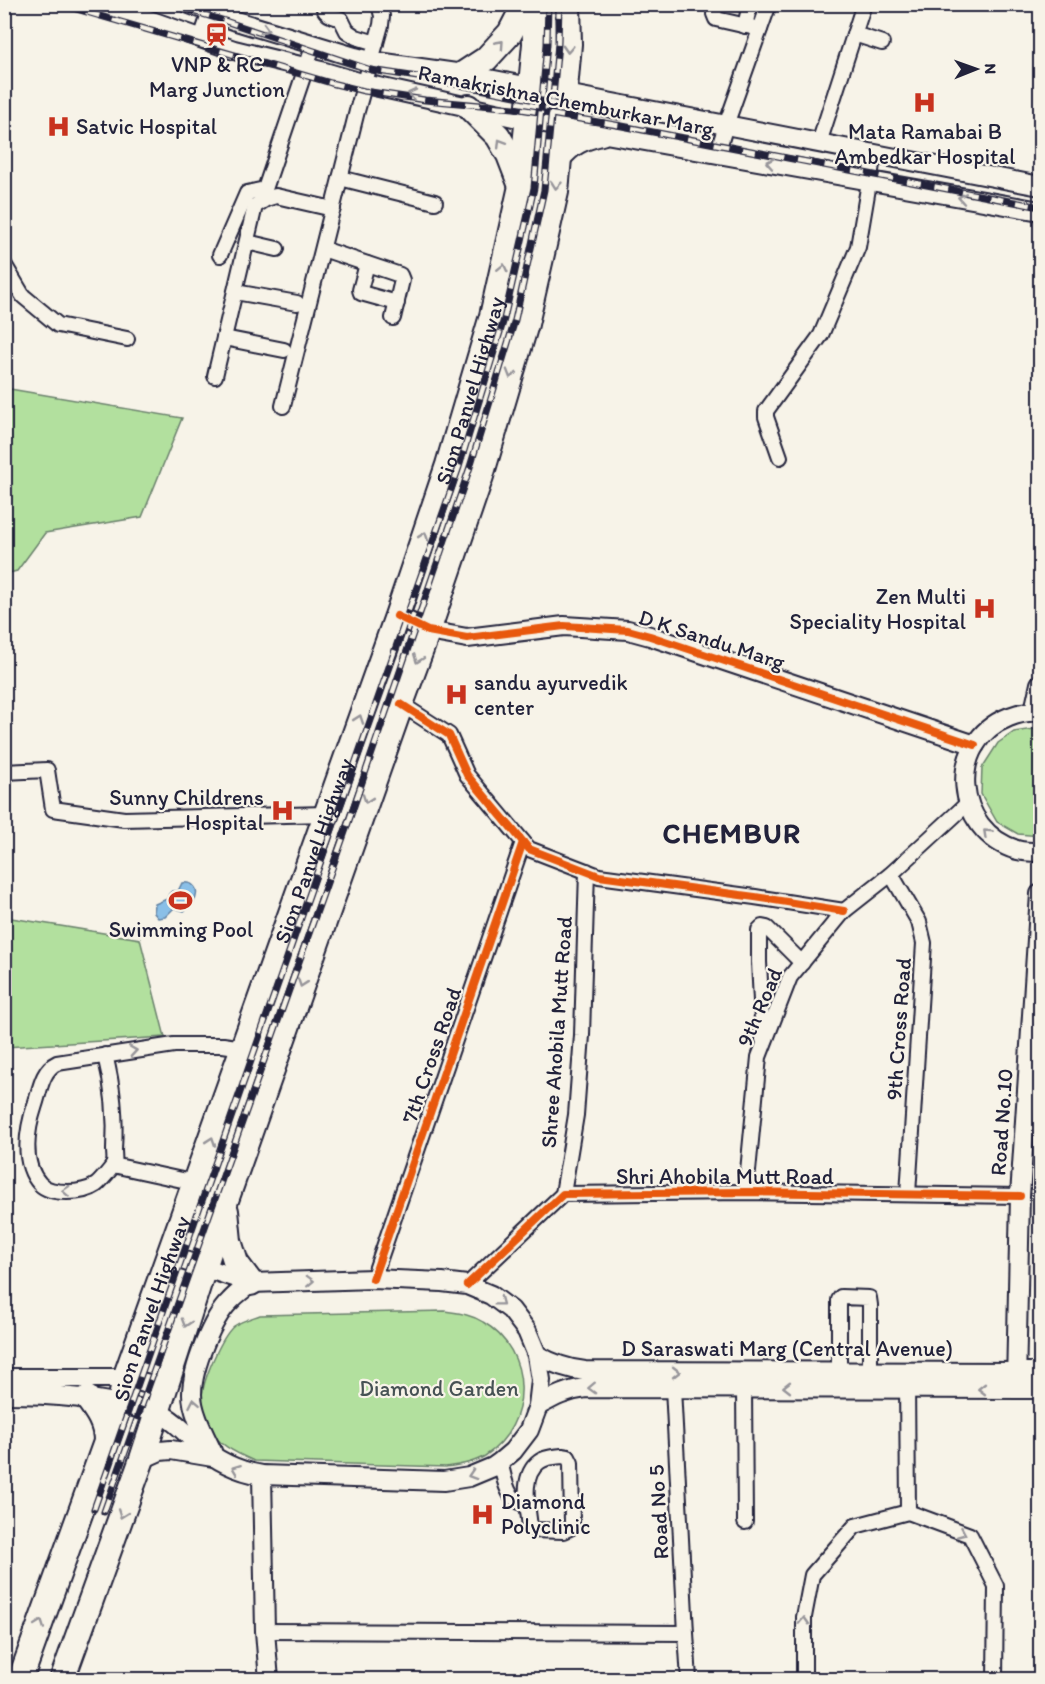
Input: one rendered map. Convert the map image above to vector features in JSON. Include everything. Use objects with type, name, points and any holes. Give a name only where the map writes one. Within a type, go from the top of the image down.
[{"type":"highway","points":[[463,74],[486,59],[510,33],[525,4]]},
{"type":"highway","name":"Sion Panvel Highway","points":[[20,1680],[120,1403],[126,1378],[397,616],[448,465],[485,339],[521,186],[535,44],[534,4]]},
{"type":"highway","name":"Sion Panvel Highway","points":[[62,1680],[142,1459],[225,1203],[481,476],[526,324],[556,192],[569,44],[568,4]]},
{"type":"highway","points":[[469,107],[498,136],[521,186]]},
{"type":"highway","points":[[559,157],[574,142],[601,133]]},
{"type":"highway","points":[[225,1203],[229,1241],[236,1263],[251,1283]]},
{"type":"highway","points":[[87,1398],[99,1414],[106,1433],[106,1441]]},
{"type":"main road","name":"Ramakrishna Chemburkar Marg","points":[[90,4],[118,7],[234,50],[365,84],[527,120],[1041,212]]},
{"type":"main road","name":"Ramakrishna Chemburkar Marg","points":[[189,4],[371,61],[463,74],[1041,186]]},
{"type":"main road","points":[[994,203],[999,178]]},
{"type":"main road","name":"D K Sandu Marg","points":[[397,616],[428,631],[467,638],[564,626],[628,630],[975,745]]},
{"type":"main road","points":[[1041,684],[1037,712],[1017,714],[1001,720],[987,730],[975,745],[967,764],[964,784],[968,803],[979,825],[997,841],[1019,851],[1041,852]]},
{"type":"main road","name":"Road No.10","points":[[1016,1380],[1020,1196],[1041,894]]},
{"type":"main road","points":[[64,1388],[87,1398],[158,1412],[226,1465],[248,1473],[262,1475],[444,1481],[469,1477],[493,1467],[507,1456],[529,1430],[538,1406],[541,1380],[537,1354],[527,1331],[511,1310],[491,1295],[467,1285],[442,1282],[373,1279],[251,1283],[170,1256]]},
{"type":"main road","points":[[215,1458],[198,1423],[192,1395],[196,1368],[211,1330],[228,1302],[251,1283]]},
{"type":"main road","name":"D Saraswati Marg (Central Avenue)","points":[[537,1354],[551,1363],[568,1369],[585,1371],[870,1372],[907,1380]]},
{"type":"main road","name":"D Saraswati Marg (Central Avenue)","points":[[538,1406],[557,1395],[586,1388],[744,1387],[907,1380],[1016,1380],[1041,1372]]},
{"type":"main road","points":[[4,1378],[31,1386],[64,1388],[126,1378],[165,1388]]},
{"type":"main road","name":"D Saraswati Marg (Central Avenue)","points":[[1016,1380],[1041,1389]]},
{"type":"main road","points":[[4,1394],[31,1386]]},
{"type":"main road","points":[[142,1459],[160,1451],[171,1450],[215,1458]]},
{"type":"main road","points":[[262,1475],[265,1631],[269,1680]]},
{"type":"street","points":[[322,4],[326,13],[341,19],[347,31],[356,37],[376,43]]},
{"type":"street","points":[[284,406],[357,111],[381,25],[382,16],[379,4]]},
{"type":"street","points":[[716,4],[714,14],[716,19],[760,29]]},
{"type":"street","points":[[745,26],[750,4]]},
{"type":"street","points":[[717,154],[769,4]]},
{"type":"street","points":[[819,143],[864,4]]},
{"type":"street","points":[[201,38],[210,12]]},
{"type":"street","points":[[854,34],[882,43]]},
{"type":"street","points":[[220,255],[247,193],[265,189],[314,44]]},
{"type":"street","points":[[780,457],[766,411],[820,335],[858,247],[874,153]]},
{"type":"street","points":[[340,178],[435,202]]},
{"type":"street","points":[[215,376],[255,206],[276,196],[333,209]]},
{"type":"street","points":[[247,242],[277,249]]},
{"type":"street","points":[[323,249],[400,274],[402,280],[393,318]]},
{"type":"street","points":[[4,264],[23,296],[58,325],[127,339]]},
{"type":"street","points":[[367,264],[360,290],[362,293],[398,303]]},
{"type":"street","points":[[235,292],[297,303]]},
{"type":"street","points":[[224,338],[284,350]]},
{"type":"street","points":[[401,704],[449,735],[467,775],[529,849],[599,876],[844,911]]},
{"type":"street","points":[[4,772],[47,770],[53,809],[124,819],[326,814]]},
{"type":"street","name":"9th Road","points":[[746,1192],[759,1057],[790,977],[844,911],[891,874],[968,803]]},
{"type":"street","name":"7th Cross Road","points":[[373,1279],[524,842]]},
{"type":"street","name":"Shree Ahobila Mutt Road","points":[[563,1194],[576,1114],[582,1035],[587,871]]},
{"type":"street","name":"9th Cross Road","points":[[891,874],[919,922],[924,943],[908,1194]]},
{"type":"street","points":[[764,1044],[759,930],[762,927],[767,928],[802,963]]},
{"type":"street","points":[[105,1055],[110,1074],[115,1137],[114,1165],[97,1185],[78,1192],[49,1190],[40,1184],[33,1172],[27,1146],[30,1122],[43,1078],[50,1066],[57,1063],[105,1055],[174,1045],[223,1045],[243,1048]]},
{"type":"street","points":[[114,1165],[196,1184]]},
{"type":"street","name":"Shri Ahobila Mutt Road","points":[[563,1194],[746,1192],[1020,1196]]},
{"type":"street","points":[[467,1285],[563,1194]]},
{"type":"street","points":[[839,1372],[839,1303],[841,1297],[852,1297],[869,1298],[870,1372]]},
{"type":"street","points":[[907,1380],[908,1512]]},
{"type":"street","points":[[744,1387],[745,1522]]},
{"type":"street","name":"Road No 5","points":[[672,1388],[689,1680]]},
{"type":"street","points":[[507,1456],[531,1470]]},
{"type":"street","points":[[507,1456],[510,1495],[516,1502],[528,1505]]},
{"type":"street","points":[[567,1456],[569,1458],[572,1524],[570,1528],[563,1531],[532,1530],[528,1505],[527,1480],[531,1470],[544,1459],[567,1456]]},
{"type":"street","points":[[804,1680],[804,1617],[812,1575],[855,1526],[908,1512],[970,1535],[996,1586],[995,1680]]},
{"type":"street","points":[[265,1631],[686,1634]]},
{"type":"green space","points":[[4,388],[182,418],[142,517],[45,533],[17,571],[5,574]]},
{"type":"green space","points":[[1034,729],[1040,731],[1040,836],[1018,834],[997,822],[981,794],[982,768],[998,743],[1014,732]]},
{"type":"green space","points":[[5,917],[140,939],[165,1037],[5,1047]]},
{"type":"green space","name":"Diamond Garden","points":[[444,1311],[459,1313],[483,1322],[499,1335],[511,1351],[519,1369],[521,1388],[519,1407],[512,1426],[501,1442],[485,1456],[446,1467],[254,1461],[221,1443],[207,1425],[202,1400],[206,1380],[213,1359],[224,1339],[234,1326],[240,1323],[260,1315]]},
{"type":"water","name":"Swimming Pool","points":[[182,883],[189,883],[196,889],[193,903],[184,911],[174,908],[165,917],[158,918],[154,913],[155,904],[167,899],[172,891],[178,891]]},
{"type":"railway","points":[[59,4],[364,91],[425,100],[514,108],[622,126],[1040,207]]},
{"type":"railway","points":[[169,4],[371,70],[431,79],[619,117]]},
{"type":"railway","points":[[94,1509],[459,467],[504,319],[534,188],[547,44],[548,4]]},
{"type":"railway","points":[[104,1512],[346,829],[470,467],[515,320],[544,190],[558,44],[559,4]]},
{"type":"cycle path","points":[[397,616],[428,631],[467,638],[564,626],[628,630],[975,745]]},
{"type":"cycle path","points":[[401,704],[449,735],[467,775],[529,849],[599,876],[844,911]]},
{"type":"cycle path","points":[[373,1279],[523,842]]},
{"type":"cycle path","points":[[467,1285],[563,1194],[746,1192],[1020,1196]]},
{"type":"place","name":"VNP & RC Marg Junction","points":[[217,35]]},
{"type":"place","name":"Mata Ramabai B Ambedkar Hospital","points":[[925,102]]},
{"type":"place","name":"Satvic Hospital","points":[[58,126]]},
{"type":"place","name":"Zen Multi Speciality Hospital","points":[[984,609]]},
{"type":"place","name":"sandu ayurvedik center","points":[[456,695]]},
{"type":"place","name":"Sunny Childrens Hospital","points":[[282,810]]},
{"type":"place","name":"Swimming Pool","points":[[181,900]]},
{"type":"place","name":"Diamond Polyclinic","points":[[483,1514]]},
{"type":"district","name":"CHEMBUR","points":[[732,833]]}]
